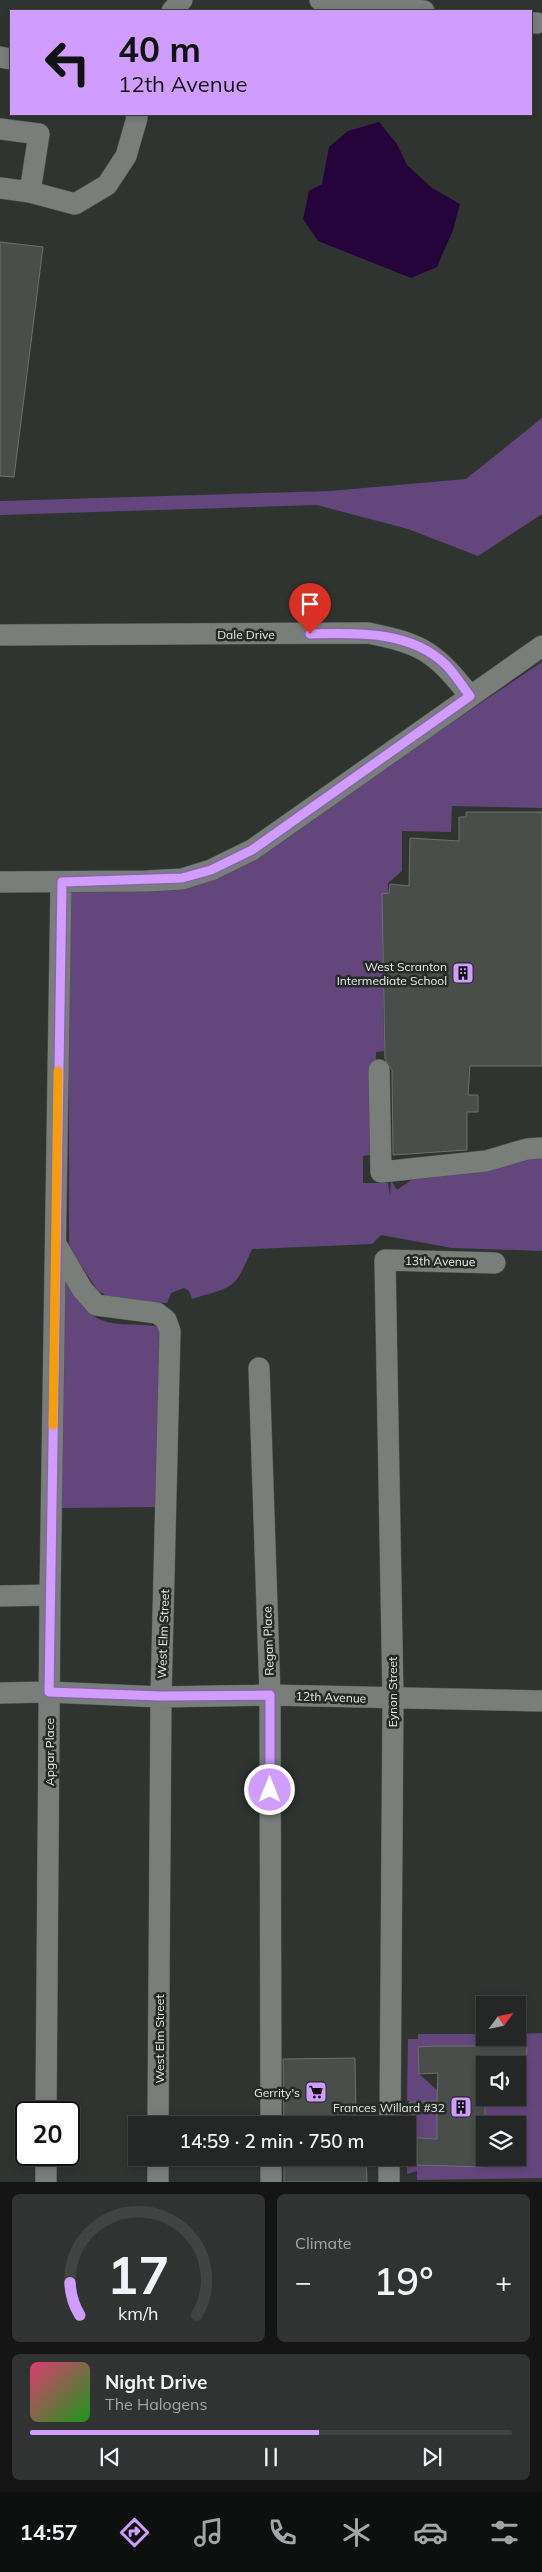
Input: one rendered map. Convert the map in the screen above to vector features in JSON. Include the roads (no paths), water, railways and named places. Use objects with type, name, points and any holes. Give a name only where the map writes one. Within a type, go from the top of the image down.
[{"type":"street","points":[[173,10],[182,0]]},
{"type":"street","points":[[320,0],[415,10]]},
{"type":"street","points":[[0,188],[30,192],[75,204],[107,185],[126,156],[136,115]]},
{"type":"street","points":[[0,129],[38,134],[30,192]]},
{"type":"street","name":"Dale Drive","points":[[0,634],[368,633],[404,640],[427,652],[446,665],[470,696]]},
{"type":"street","points":[[0,882],[173,879],[211,870],[252,850],[542,646]]},
{"type":"street","name":"Apgar Place","points":[[46,2101],[50,1595],[62,882]]},
{"type":"street","points":[[379,1070],[381,1172],[486,1161],[527,1149],[542,1148]]},
{"type":"street","name":"West Elm Street","points":[[56,1244],[82,1289],[96,1305],[157,1313],[166,1320],[170,1332],[161,1696],[158,2116]]},
{"type":"street","name":"13th Avenue","points":[[385,1260],[494,1262]]},
{"type":"street","name":"Eynon Street","points":[[385,1260],[393,1698],[390,2116]]},
{"type":"street","name":"Regan Place","points":[[259,1368],[270,1695],[271,2116]]},
{"type":"street","points":[[0,1596],[50,1595]]},
{"type":"street","name":"12th Avenue","points":[[0,1693],[49,1692],[161,1696],[270,1695],[542,1701]]},
{"type":"street","points":[[46,2166],[46,2182]]},
{"type":"street","points":[[158,2166],[158,2182]]},
{"type":"street","points":[[271,2166],[271,2182]]},
{"type":"street","points":[[389,2182],[390,2166]]},
{"type":"place","name":"West Scranton Intermediate School","points":[[463,973]]},
{"type":"place","name":"Gerrity's","points":[[316,2092]]},
{"type":"place","name":"Frances Willard #32","points":[[461,2107]]}]
